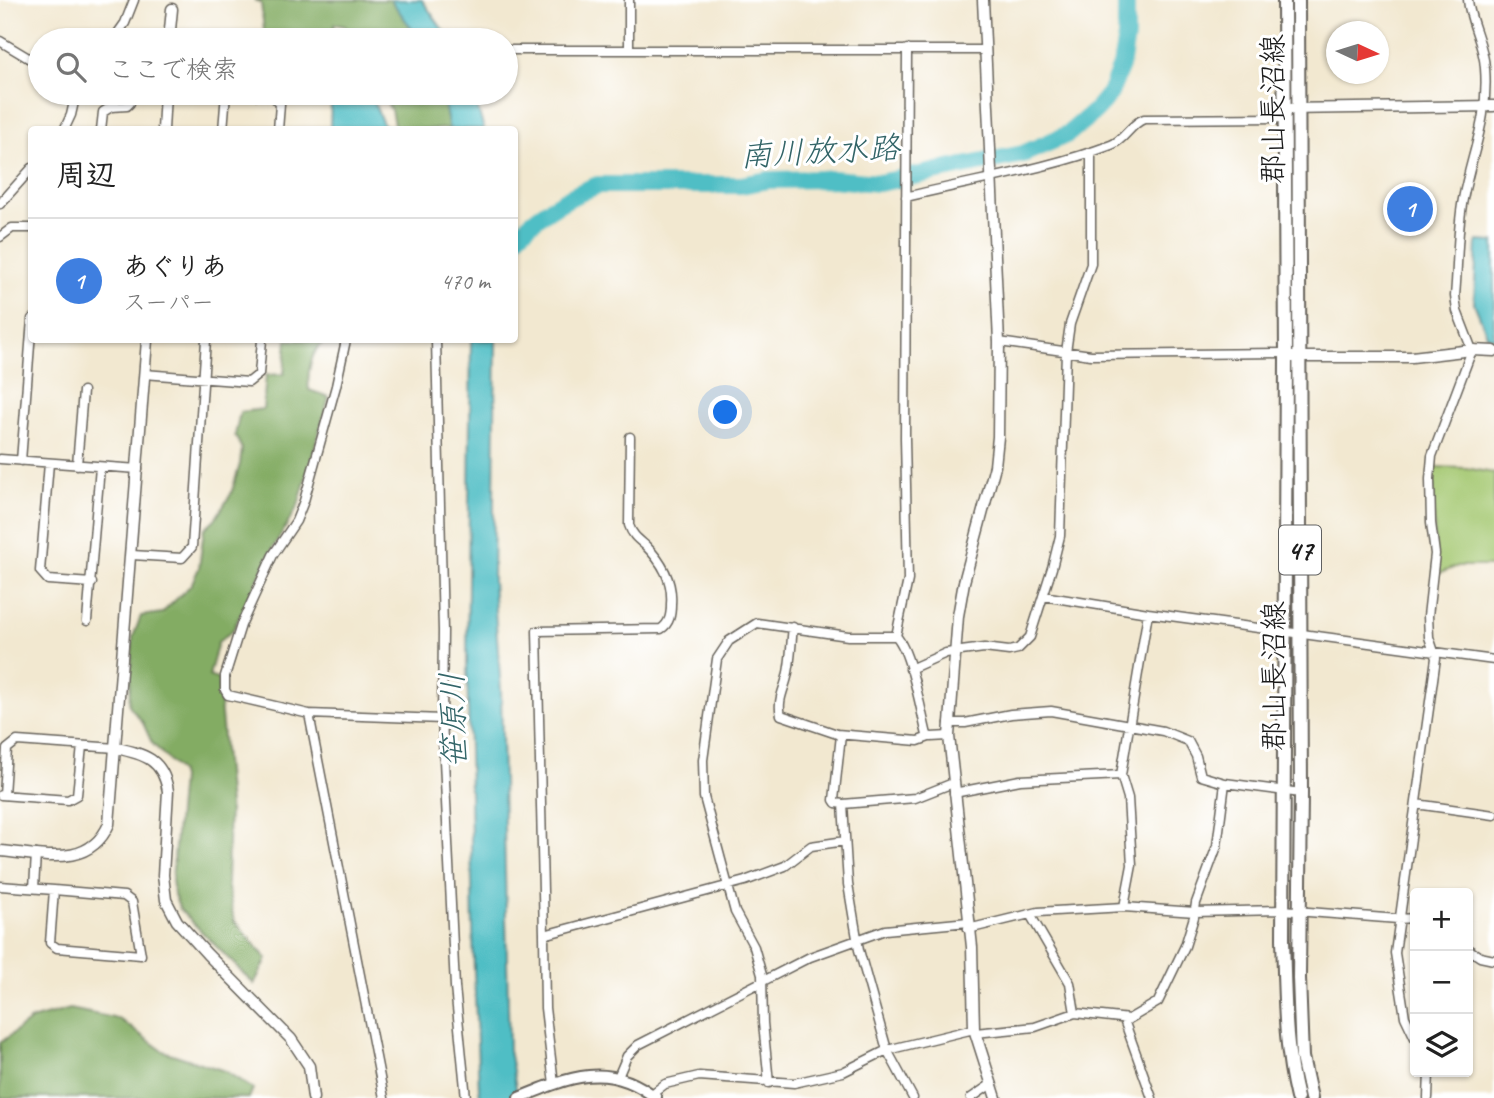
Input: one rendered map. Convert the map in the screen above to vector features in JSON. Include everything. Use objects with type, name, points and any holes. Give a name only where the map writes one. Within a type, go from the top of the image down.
[{"type":"main road","name":"郡山長沼線","points":[[1284,0],[1286,631],[1283,911],[1286,1034],[1289,1067],[1297,1098]]},
{"type":"main road","name":"郡山長沼線","points":[[1298,0],[1300,1030],[1302,1057],[1311,1098]]},
{"type":"main road","points":[[519,1098],[551,1085],[588,1076],[618,1077],[637,1084],[654,1096]]},
{"type":"street","points":[[121,28],[134,0]]},
{"type":"street","points":[[629,0],[629,50]]},
{"type":"street","points":[[984,0],[999,342],[998,437],[995,466],[964,582],[954,652],[948,736],[972,947],[975,1031],[996,1098]]},
{"type":"street","points":[[1410,1028],[1405,1017],[1395,953],[1436,658],[1429,637],[1428,616],[1435,554],[1430,479],[1432,456],[1472,350],[1457,310],[1455,296],[1462,203],[1471,159],[1489,106],[1483,51],[1468,0]]},
{"type":"street","points":[[170,28],[172,9]]},
{"type":"street","points":[[0,41],[28,58]]},
{"type":"street","points":[[896,636],[908,580],[905,438],[906,49]]},
{"type":"street","points":[[518,50],[986,50]]},
{"type":"street","points":[[66,126],[73,105]]},
{"type":"street","points":[[101,126],[103,112],[111,107],[128,105]]},
{"type":"street","points":[[163,126],[164,105]]},
{"type":"street","points":[[223,126],[225,105]]},
{"type":"street","points":[[278,126],[280,105]]},
{"type":"street","points":[[906,197],[1091,152],[1116,143],[1144,119],[1286,113],[1300,109],[1489,106]]},
{"type":"street","points":[[910,669],[938,655],[954,652],[984,648],[1009,651],[1022,647],[1030,638],[1057,548],[1061,521],[1063,492],[1060,468],[1066,352],[1070,324],[1091,264],[1091,152]]},
{"type":"street","points":[[0,204],[28,175]]},
{"type":"street","points":[[0,237],[12,228],[28,228]]},
{"type":"street","points":[[999,342],[1066,352],[1112,355],[1412,357],[1472,350],[1494,351]]},
{"type":"street","points":[[21,461],[30,343]]},
{"type":"street","points":[[0,851],[76,855],[89,850],[102,838],[111,814],[147,343]]},
{"type":"street","points":[[132,555],[182,558],[191,550],[206,343]]},
{"type":"street","points":[[144,374],[249,382],[260,373],[262,343]]},
{"type":"street","points":[[345,343],[304,501],[296,521],[273,555],[241,625],[225,676],[225,690],[228,695],[309,715],[442,719]]},
{"type":"street","points":[[436,343],[443,631],[442,719],[455,987],[466,1098]]},
{"type":"street","points":[[77,465],[83,391]]},
{"type":"street","points":[[551,1085],[545,1008],[537,631],[661,629],[667,624],[671,613],[671,587],[662,563],[631,533],[629,525],[630,437]]},
{"type":"street","points":[[0,459],[138,469]]},
{"type":"street","points":[[49,463],[40,570],[48,580],[92,583]]},
{"type":"street","points":[[87,621],[100,467]]},
{"type":"street","points":[[1043,596],[1494,660]]},
{"type":"street","points":[[1124,907],[1132,865],[1128,798],[1121,775],[1148,613]]},
{"type":"street","points":[[769,1083],[763,1023],[763,981],[756,953],[735,912],[702,784],[718,659],[729,641],[751,625],[765,623],[848,636],[896,636],[902,643],[929,737]]},
{"type":"street","points":[[793,627],[780,715],[841,734],[918,741],[929,737],[948,736]]},
{"type":"street","points":[[949,723],[1044,711],[1129,724],[1174,734],[1188,741],[1196,756],[1200,775],[1225,783],[1301,793]]},
{"type":"street","points":[[309,715],[384,1098]]},
{"type":"street","points":[[841,734],[834,800],[837,804],[915,798],[953,788],[1020,780],[1121,775]]},
{"type":"street","points":[[82,746],[77,795],[68,800],[2,795],[7,749],[17,741],[116,748],[143,754],[157,764],[166,778],[168,791],[163,875],[166,900],[177,921],[206,954],[291,1039],[309,1066],[313,1098]]},
{"type":"street","points":[[654,1096],[665,1084],[699,1076],[794,1083],[843,1072],[887,1050],[975,1031],[1035,1027],[1075,1013],[1090,1013],[1124,1020],[1158,1002],[1181,955],[1217,846],[1225,783]]},
{"type":"street","points":[[844,804],[848,884],[864,971],[887,1050],[913,1098]]},
{"type":"street","points":[[1416,804],[1494,815]]},
{"type":"street","points":[[544,935],[745,881],[781,868],[811,846],[845,841]]},
{"type":"street","points":[[34,888],[36,854]]},
{"type":"street","points":[[0,886],[34,888],[124,896],[132,902],[141,955],[57,948],[50,943],[54,890]]},
{"type":"street","points":[[618,1077],[627,1056],[638,1045],[810,957],[885,930],[968,925],[1044,912],[1124,907],[1195,912],[1283,911],[1410,918]]},
{"type":"street","points":[[1031,916],[1070,983],[1075,1013]]},
{"type":"street","points":[[1471,951],[1480,957],[1494,960]]},
{"type":"street","points":[[1124,1020],[1152,1098]]},
{"type":"street","points":[[1428,1098],[1429,1077]]},
{"type":"street","points":[[971,1098],[990,1085]]},
{"type":"green space","points":[[255,0],[391,0],[411,28],[346,28],[334,24],[334,28],[264,28],[261,3]]},
{"type":"green space","points":[[388,105],[444,105],[448,126],[394,126]]},
{"type":"green space","points":[[287,343],[323,343],[315,351],[309,370],[309,390],[329,397],[298,506],[273,548],[233,630],[218,642],[209,676],[218,679],[229,806],[227,883],[234,921],[267,959],[254,984],[180,910],[172,880],[181,778],[179,771],[152,743],[143,723],[129,705],[133,637],[141,616],[162,613],[191,585],[199,568],[204,529],[216,518],[231,494],[240,464],[242,449],[235,435],[240,412],[263,409],[266,375],[284,374]]},
{"type":"green space","points":[[1433,467],[1466,468],[1494,473],[1494,566],[1458,566],[1435,575]]},
{"type":"green space","points":[[70,1009],[119,1019],[163,1051],[225,1071],[253,1089],[249,1098],[0,1098],[0,1043],[31,1020]]},
{"type":"water","points":[[391,0],[422,0],[442,28],[411,28]]},
{"type":"water","points":[[331,105],[375,105],[384,126],[330,126]]},
{"type":"water","points":[[444,105],[477,105],[483,126],[448,126]]},
{"type":"water","points":[[1477,241],[1494,242],[1494,338],[1487,335],[1474,303]]},
{"type":"water","points":[[471,343],[496,343],[493,582],[501,691],[509,1050],[518,1098],[481,1098],[479,1090],[467,663]]},
{"type":"waterway","name":"南川放水路","points":[[518,235],[553,207],[598,185],[741,185],[768,180],[832,179],[879,183],[1023,154],[1068,134],[1096,110],[1110,93],[1121,66],[1126,37],[1126,0]]},
{"type":"place","name":"あぐりあ","points":[[1410,209]]},
{"type":"water label","name":"笹原川","points":[[453,720]]}]
